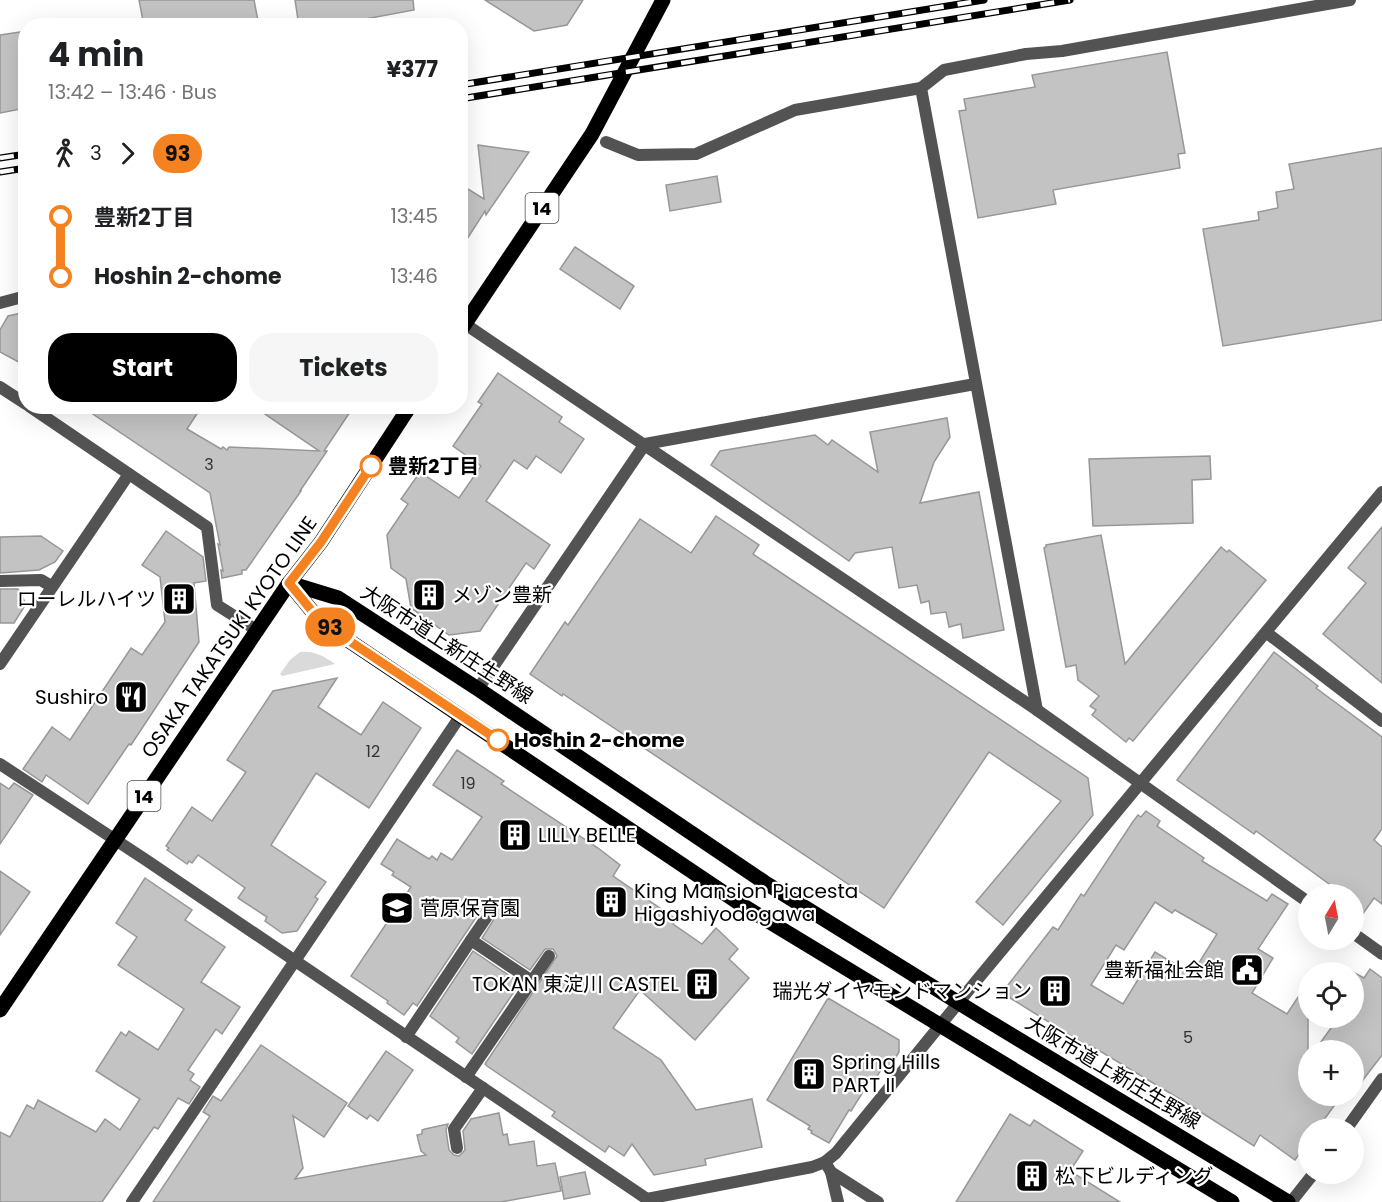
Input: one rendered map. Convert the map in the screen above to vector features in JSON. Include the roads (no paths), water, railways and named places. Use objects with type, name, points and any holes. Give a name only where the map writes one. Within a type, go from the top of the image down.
[{"type":"main road","name":"14","points":[[468,316],[592,134],[663,0]]},
{"type":"main road","name":"OSAKA TAKATSUKI KYOTO LINE","points":[[0,1010],[289,583],[321,542],[405,414]]},
{"type":"main road","name":"大阪市道上新庄生野線","points":[[289,583],[338,598],[478,688],[764,882],[959,1003],[1290,1202]]},
{"type":"main road","points":[[289,583],[321,622],[745,908],[1232,1202]]},
{"type":"street","points":[[606,142],[638,155],[696,154],[795,110],[921,88],[944,70],[1026,54],[1062,51],[1350,0]]},
{"type":"street","points":[[921,88],[1037,711]]},
{"type":"street","points":[[0,303],[18,298]]},
{"type":"street","points":[[468,329],[645,444],[1037,711],[1298,895]]},
{"type":"street","points":[[478,688],[645,444],[975,384]]},
{"type":"street","points":[[0,387],[18,399]]},
{"type":"street","points":[[40,414],[207,526],[217,605],[258,631]]},
{"type":"street","points":[[0,664],[129,474]]},
{"type":"street","points":[[838,1202],[828,1167],[836,1153],[1382,492]]},
{"type":"street","points":[[0,581],[41,580],[51,586]]},
{"type":"street","points":[[1267,633],[1382,721]]},
{"type":"street","points":[[132,1202],[460,714]]},
{"type":"street","points":[[0,764],[647,1200]]},
{"type":"street","points":[[406,1036],[488,915]]},
{"type":"street","points":[[471,940],[532,981]]},
{"type":"street","points":[[1364,941],[1382,954]]},
{"type":"street","points":[[466,1077],[549,956]]},
{"type":"street","points":[[1354,1118],[1382,1079]]},
{"type":"street","points":[[458,1148],[454,1130],[483,1088]]},
{"type":"street","points":[[631,1202],[812,1167],[828,1167],[878,1202]]},
{"type":"street","points":[[1290,1202],[1305,1184]]},
{"type":"railway","points":[[468,84],[984,0]]},
{"type":"railway","points":[[468,98],[1070,0]]},
{"type":"railway","points":[[0,158],[18,155]]},
{"type":"railway","points":[[0,172],[18,169]]},
{"type":"place","name":"豊新2丁目","points":[[371,466]]},
{"type":"place","name":"メゾン豊新","points":[[429,595]]},
{"type":"place","name":"ローレルハイツ","points":[[179,599]]},
{"type":"place","name":"Sushiro","points":[[131,697]]},
{"type":"place","name":"Hoshin 2-chome","points":[[498,740]]},
{"type":"place","name":"LILLY BELLE","points":[[515,835]]},
{"type":"place","name":"King Mansion Piacesta Higashiyodogawa","points":[[611,902]]},
{"type":"place","name":"菅原保育園","points":[[397,908]]},
{"type":"place","name":"豊新福祉会館","points":[[1247,970]]},
{"type":"place","name":"TOKAN 東淀川 CASTEL","points":[[702,984]]},
{"type":"place","name":"瑞光ダイヤモンドマンション","points":[[1055,991]]},
{"type":"place","name":"Spring Hills PART II","points":[[809,1074]]},
{"type":"place","name":"松下ビルディング","points":[[1032,1176]]}]
